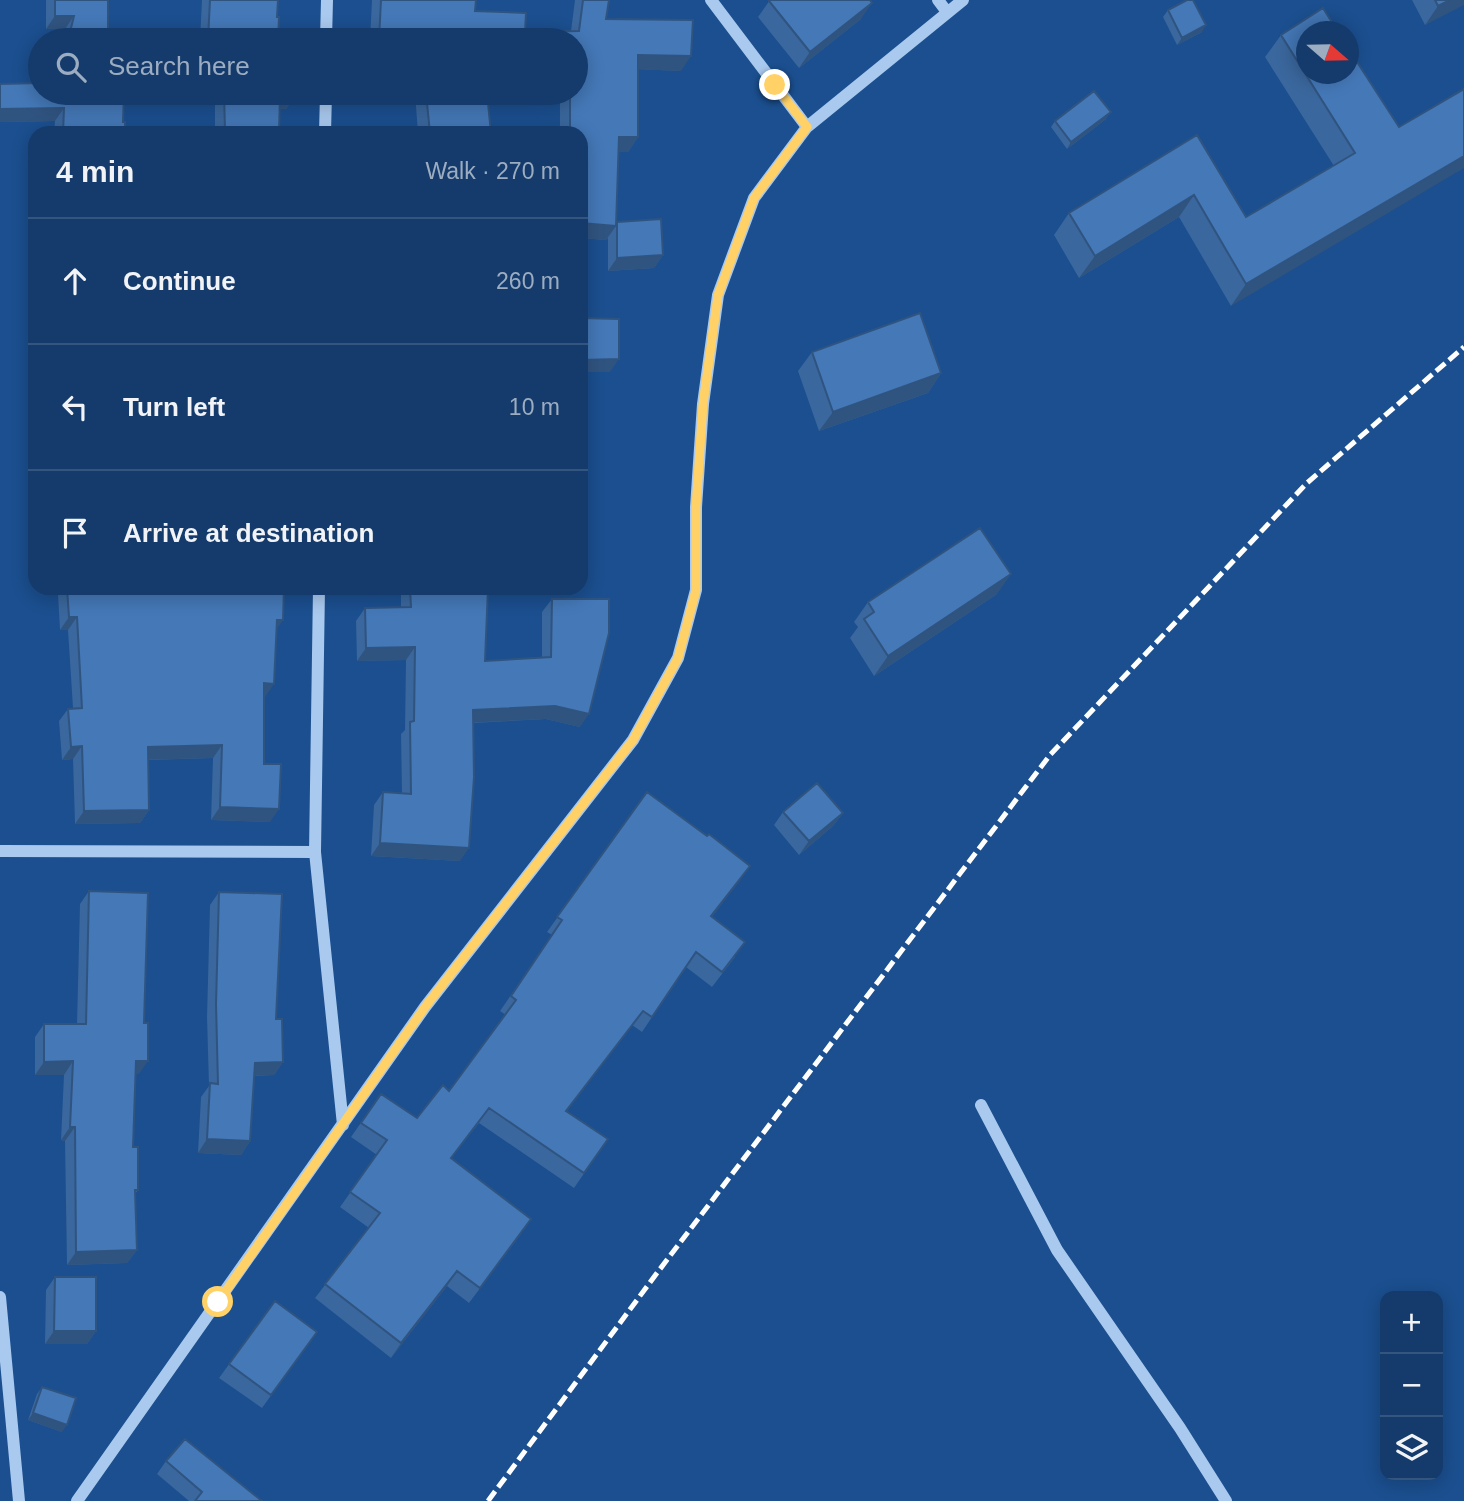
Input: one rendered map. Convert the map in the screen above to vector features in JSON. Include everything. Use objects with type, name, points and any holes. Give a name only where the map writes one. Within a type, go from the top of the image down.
[{"type":"street","points":[[326,28],[327,0]]},
{"type":"street","points":[[711,0],[807,127]]},
{"type":"street","points":[[938,0],[947,12]]},
{"type":"street","points":[[77,1501],[425,1007],[633,740],[678,658],[696,590],[696,507],[703,404],[718,295],[754,198],[807,127],[963,0]]},
{"type":"street","points":[[325,126],[326,105]]},
{"type":"street","points":[[319,595],[315,852],[343,1125]]},
{"type":"street","points":[[0,851],[315,852]]},
{"type":"street","points":[[981,1105],[1057,1250],[1180,1428],[1226,1501]]},
{"type":"street","points":[[0,1297],[19,1501]]},
{"type":"building","points":[[55,0],[108,0],[108,28],[71,28],[74,16],[55,16]]},
{"type":"building","points":[[210,0],[278,0],[279,28],[209,28]]},
{"type":"building","points":[[381,0],[476,0],[475,11],[526,13],[525,28],[380,28]]},
{"type":"building","points":[[583,0],[609,0],[606,19],[693,20],[691,56],[638,55],[638,137],[619,137],[616,226],[588,224],[588,126],[570,126],[570,105],[588,105],[588,28],[579,28]]},
{"type":"building","points":[[770,0],[870,0],[872,3],[810,52]]},
{"type":"building","points":[[1187,0],[1193,0],[1206,25],[1182,38],[1168,10]]},
{"type":"building","points":[[1435,0],[1450,0],[1438,6]]},
{"type":"building","points":[[1323,8],[1331,21],[1303,21]]},
{"type":"building","points":[[1296,25],[1296,59],[1281,35]]},
{"type":"building","points":[[1359,65],[1399,127],[1464,89],[1464,156],[1246,284],[1194,195],[1095,256],[1069,213],[1197,135],[1246,217],[1355,153],[1312,84],[1359,84]]},
{"type":"building","points":[[28,83],[28,105],[124,105],[125,126],[63,126],[64,108],[0,109],[0,84]]},
{"type":"building","points":[[1094,91],[1111,112],[1071,142],[1055,121]]},
{"type":"building","points":[[224,105],[280,105],[279,126],[225,126]]},
{"type":"building","points":[[427,105],[488,105],[490,126],[429,126]]},
{"type":"building","points":[[661,219],[663,255],[617,258],[617,222]]},
{"type":"building","points":[[920,313],[941,373],[833,412],[812,352]]},
{"type":"building","points":[[588,318],[619,319],[619,359],[588,360]]},
{"type":"building","points":[[980,528],[1011,574],[888,656],[864,619],[874,612],[868,602]]},
{"type":"building","points":[[67,595],[284,595],[283,620],[277,620],[274,684],[264,683],[264,764],[281,764],[279,809],[220,807],[222,745],[148,747],[149,810],[84,811],[82,746],[71,747],[68,709],[82,708],[77,617],[69,617]]},
{"type":"building","points":[[410,595],[488,595],[485,661],[551,657],[552,599],[609,599],[609,633],[589,714],[555,706],[473,710],[474,777],[469,848],[380,843],[383,792],[411,794],[410,722],[414,721],[415,647],[366,648],[365,608],[411,607]]},
{"type":"building","points":[[817,783],[843,813],[809,841],[783,812]]},
{"type":"building","points":[[647,792],[750,866],[711,916],[745,942],[722,972],[696,952],[652,1017],[643,1011],[566,1111],[608,1139],[584,1173],[489,1108],[451,1158],[531,1219],[480,1288],[457,1271],[401,1343],[325,1284],[380,1213],[350,1192],[387,1140],[361,1123],[381,1094],[417,1118],[443,1085],[449,1091],[516,1000],[511,996],[562,920],[557,917]]},
{"type":"building","points":[[89,891],[148,893],[144,1023],[148,1023],[148,1061],[136,1061],[133,1147],[138,1147],[138,1190],[135,1190],[137,1250],[76,1252],[75,1127],[70,1127],[73,1061],[44,1062],[44,1024],[86,1024]]},
{"type":"building","points":[[219,892],[282,894],[276,1019],[282,1019],[283,1062],[255,1063],[250,1141],[207,1139],[210,1083],[218,1084],[216,1004]]},
{"type":"building","points":[[55,1277],[96,1277],[96,1331],[54,1331]]},
{"type":"building","points":[[275,1301],[317,1332],[271,1395],[229,1364]]},
{"type":"building","points":[[42,1387],[76,1398],[67,1425],[33,1413]]},
{"type":"building","points":[[185,1439],[262,1501],[195,1501],[202,1492],[166,1461]]},
{"type":"railway","points":[[488,1501],[654,1277],[1050,755],[1307,483],[1464,347]]},
{"type":"route","points":[[218,1302],[425,1007],[633,740],[678,658],[696,590],[696,507],[703,404],[718,295],[754,198],[807,127],[775,85]]}]
